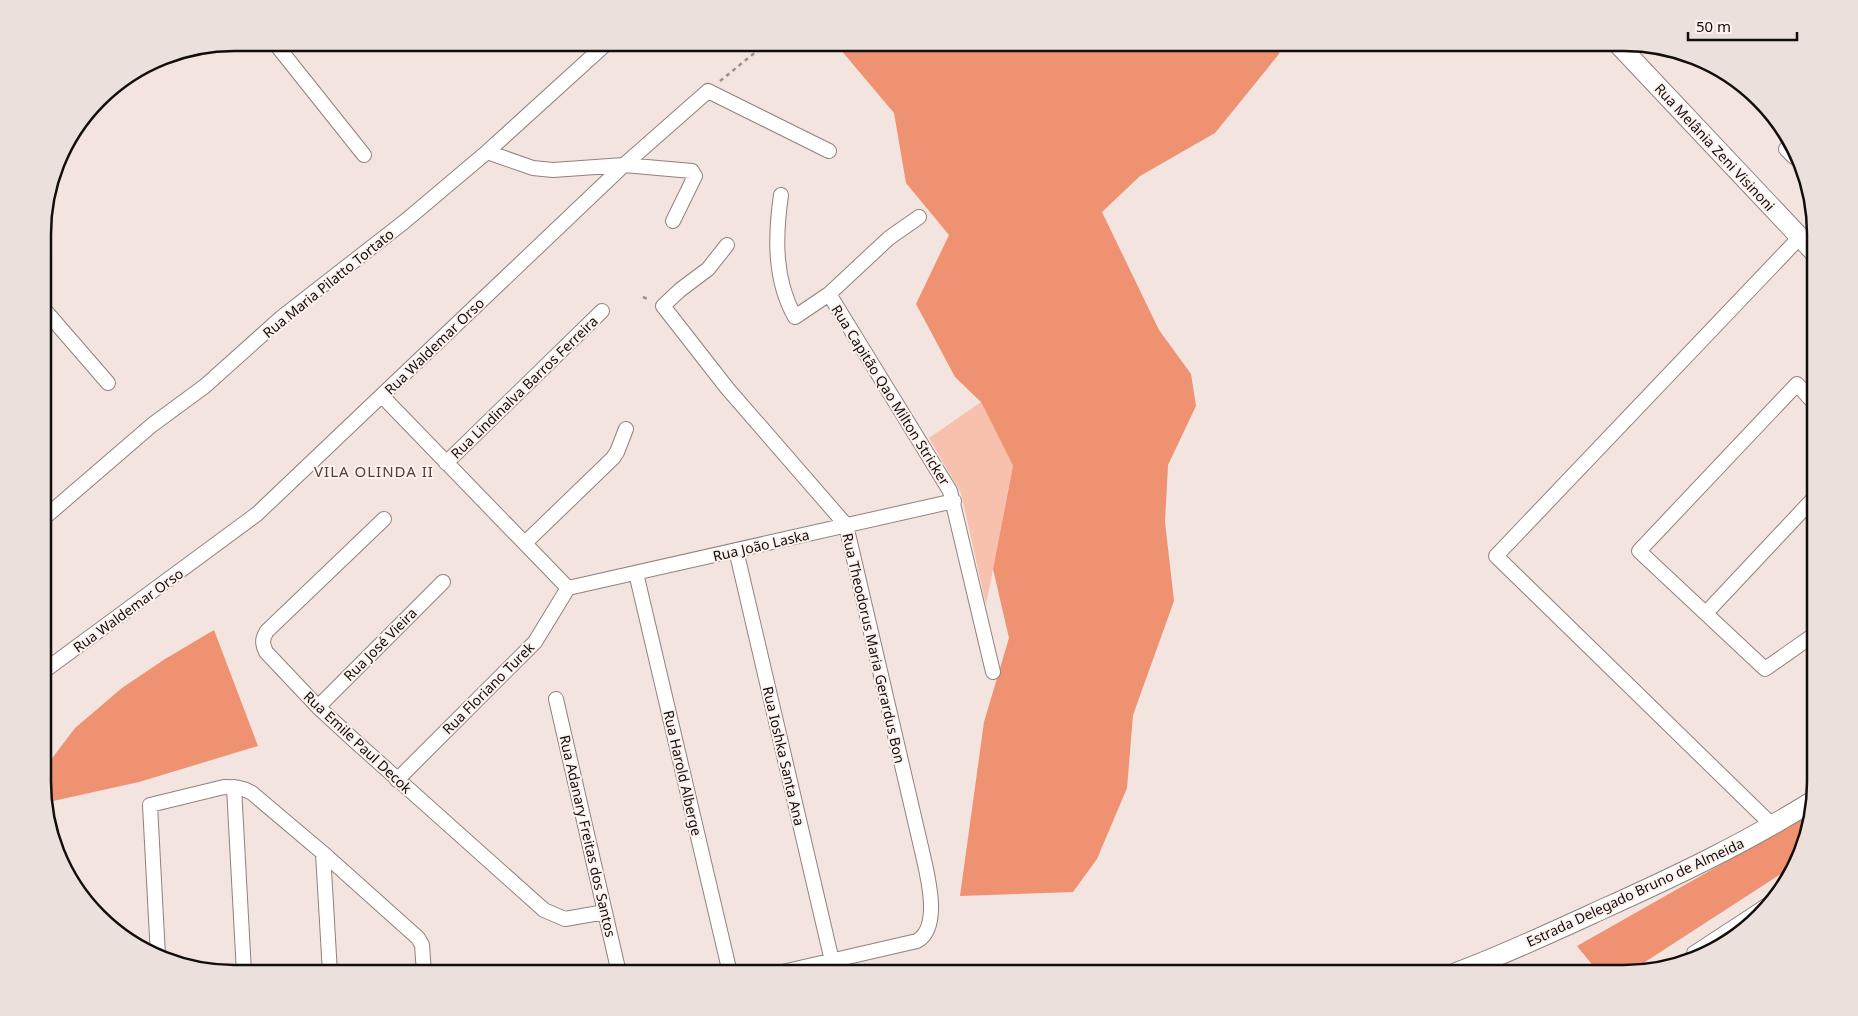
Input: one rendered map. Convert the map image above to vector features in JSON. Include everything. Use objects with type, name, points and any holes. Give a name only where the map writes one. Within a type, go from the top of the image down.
[{"type":"main road","name":"Rua Melânia Zeni Visinoni","points":[[1625,51],[1807,244]]},
{"type":"main road","name":"Estrada Delegado Bruno de Almeida","points":[[1474,965],[1702,863],[1773,826],[1805,806]]},
{"type":"street","points":[[281,51],[364,155]]},
{"type":"street","name":"Rua Maria Pilatto Tortato","points":[[51,512],[152,425],[205,386],[282,318],[379,243],[487,152],[598,51]]},
{"type":"street","points":[[708,92],[829,151]]},
{"type":"street","name":"Rua Waldemar Orso","points":[[51,666],[257,514],[624,165],[708,92]]},
{"type":"street","points":[[487,152],[533,168],[553,170],[624,165],[692,171],[695,176],[672,221]]},
{"type":"street","points":[[781,195],[778,218],[778,261],[784,296],[795,317],[829,294],[889,238],[919,217]]},
{"type":"street","points":[[1773,826],[1496,556],[1800,237]]},
{"type":"street","name":"Rua Theodorus Maria Gerardus Bon","points":[[727,245],[708,269],[680,290],[663,306],[727,388],[846,525],[925,867],[931,911],[927,932],[923,938],[832,961]]},
{"type":"street","name":"Rua Capitão Qao Milton Stricker","points":[[829,294],[947,484],[954,501],[993,672]]},
{"type":"street","name":"Rua Lindinalva Barros Ferreira","points":[[446,463],[602,311]]},
{"type":"street","points":[[51,317],[108,382]]},
{"type":"street","points":[[1807,395],[1797,384],[1639,551],[1765,669],[1807,640]]},
{"type":"street","points":[[382,396],[568,588]]},
{"type":"street","points":[[525,544],[613,458],[626,429]]},
{"type":"street","name":"Rua João Laska","points":[[568,588],[954,501]]},
{"type":"street","points":[[1706,613],[1807,506]]},
{"type":"street","name":"Rua Emile Paul Decok","points":[[384,519],[267,631],[263,638],[266,652],[318,707],[397,780],[544,910],[565,919],[605,912]]},
{"type":"street","name":"Rua Ioshka Santa Ana","points":[[736,550],[832,961]]},
{"type":"street","name":"Rua Harold Alberge","points":[[636,573],[728,965]]},
{"type":"street","name":"Rua José Vieira","points":[[318,707],[443,582]]},
{"type":"street","name":"Rua Floriano Turek","points":[[397,780],[535,642],[568,588]]},
{"type":"street","name":"Rua Adanary Freitas dos Santos","points":[[556,699],[617,965]]},
{"type":"street","points":[[158,948],[150,804],[224,787],[234,787],[245,788],[252,793],[323,853],[418,938],[422,945],[423,965]]},
{"type":"street","points":[[234,787],[244,965]]},
{"type":"street","points":[[323,853],[329,965]]},
{"type":"street","points":[[814,965],[832,961]]},
{"type":"lane","points":[[1691,952],[1755,909]]},
{"type":"path","points":[[708,92],[757,51]]},
{"type":"shaded area","points":[[842,51],[1280,51],[1215,133],[1140,176],[1102,212],[1159,330],[1191,374],[1196,406],[1168,465],[1165,522],[1174,601],[1133,715],[1127,788],[1097,859],[1073,892],[960,896],[984,722],[1009,638],[993,569],[1013,466],[981,402],[955,377],[916,304],[949,235],[906,183],[894,113]]},
{"type":"shaded area","points":[[981,402],[1013,466],[986,605],[961,493],[929,438]]},
{"type":"shaded area","points":[[214,630],[258,746],[139,782],[53,801],[51,760],[75,728],[122,688],[165,659]]},
{"type":"shaded area","points":[[1803,818],[1793,852],[1782,873],[1643,963],[1592,965],[1577,946]]},
{"type":"district","name":"VILA OLINDA II","points":[[374,471]]}]
